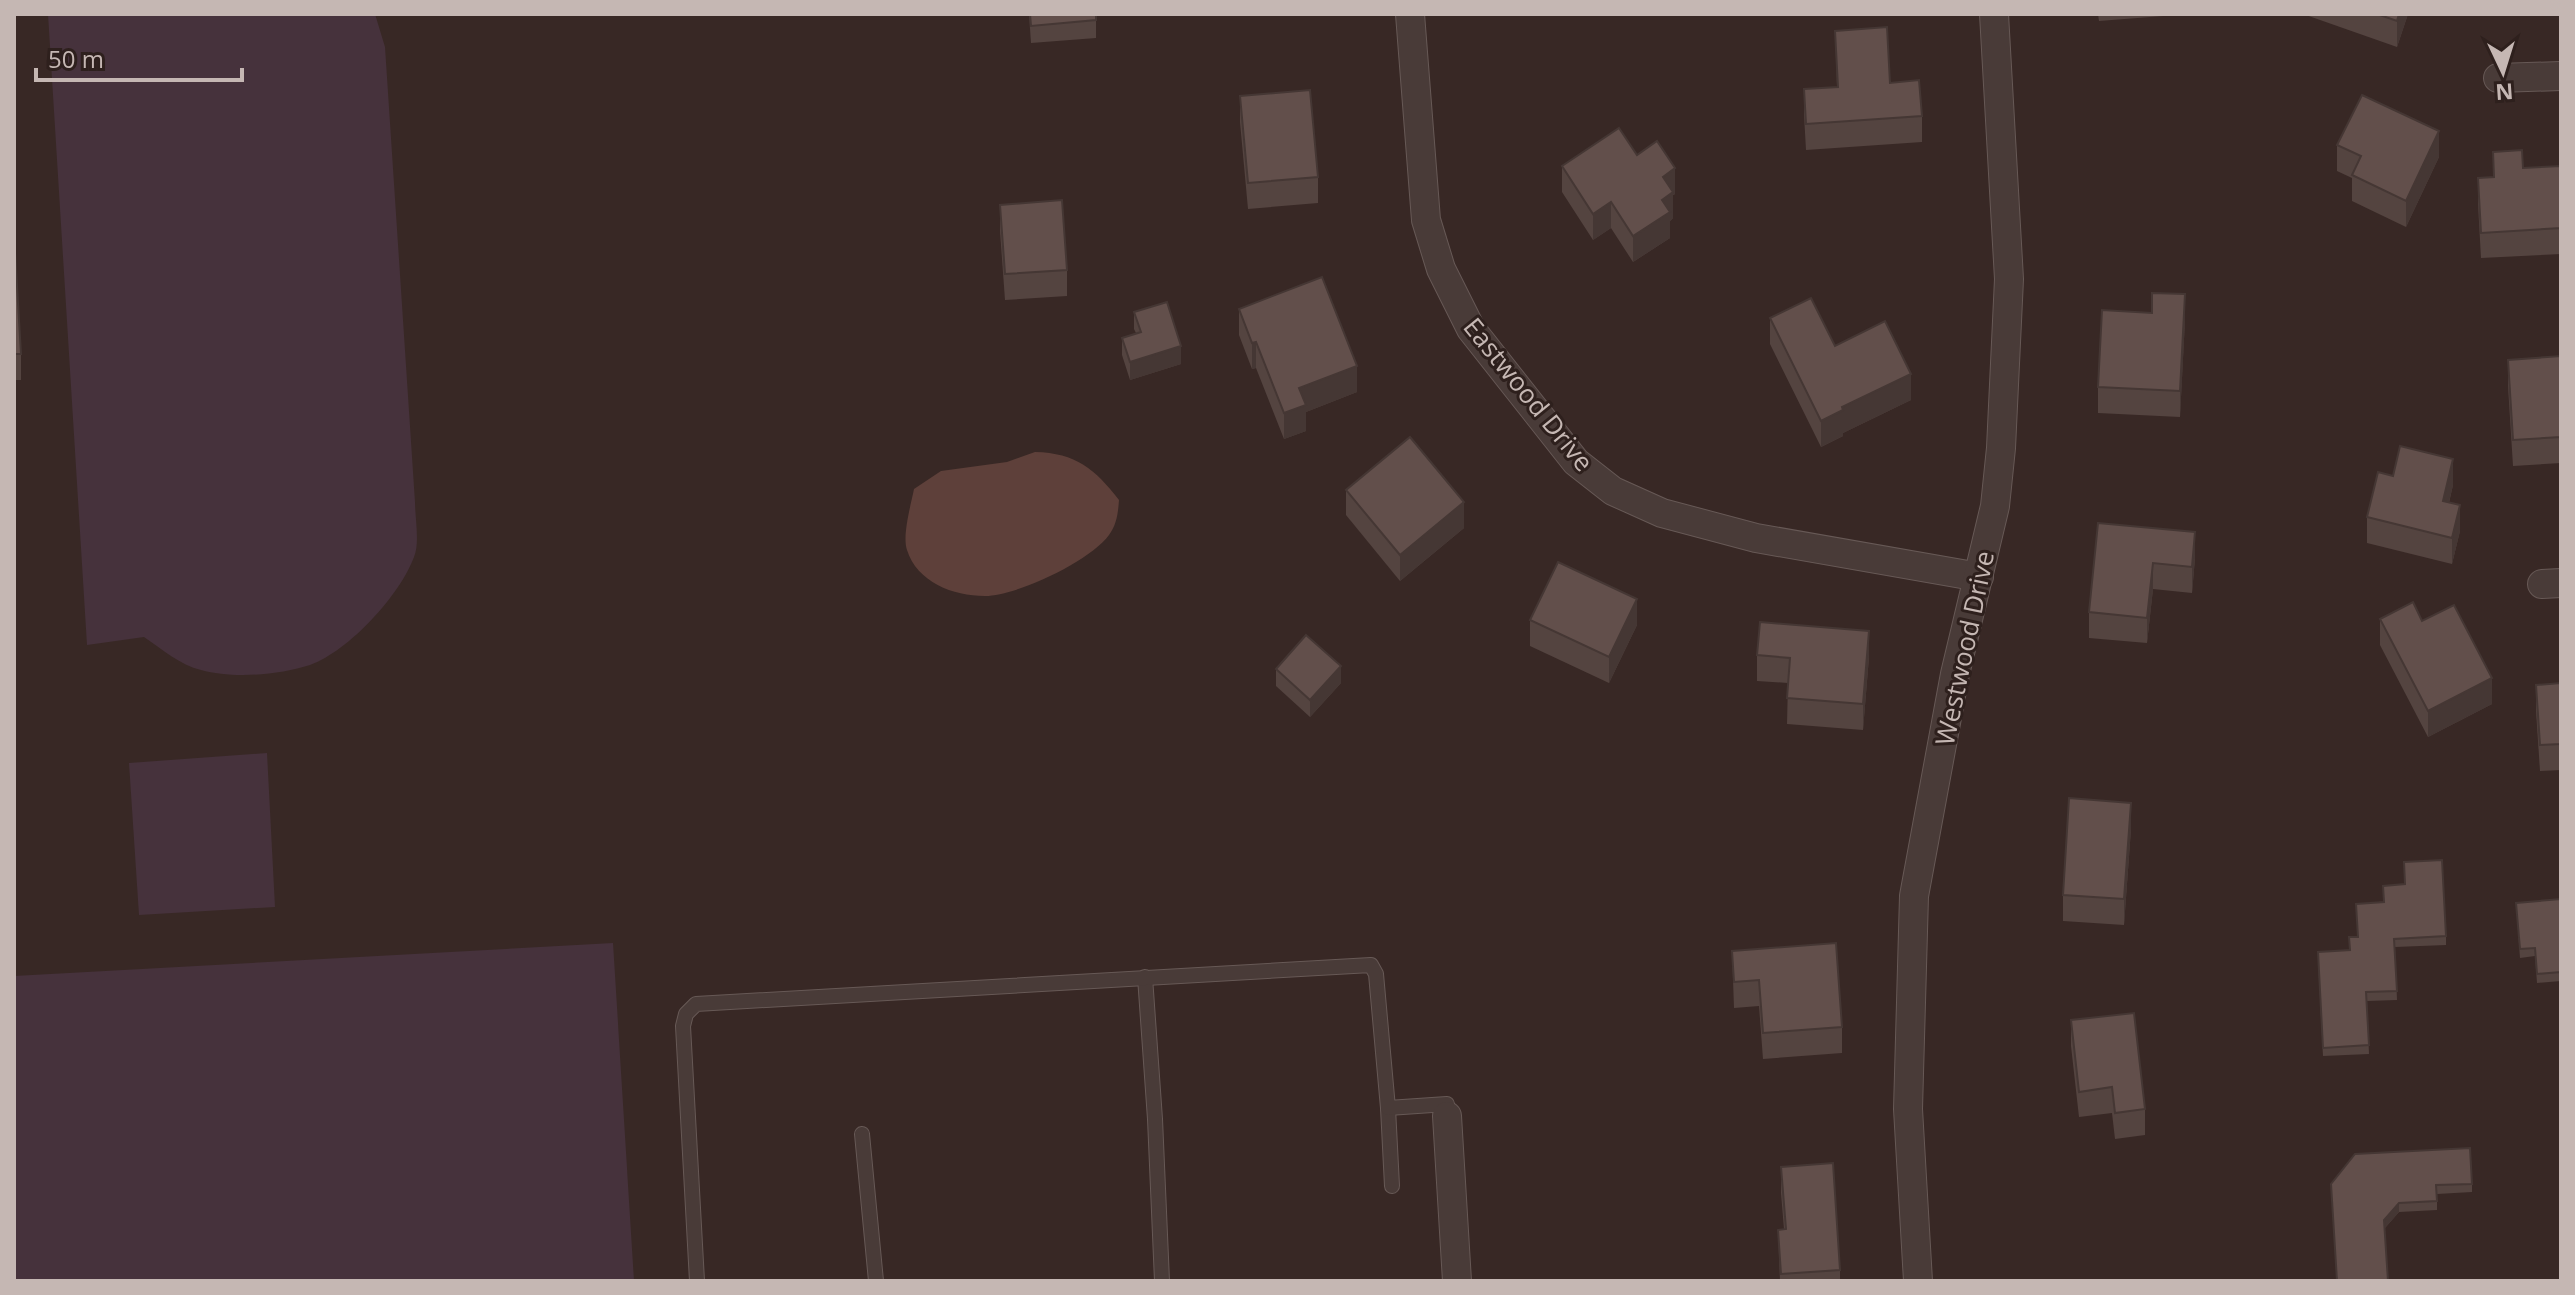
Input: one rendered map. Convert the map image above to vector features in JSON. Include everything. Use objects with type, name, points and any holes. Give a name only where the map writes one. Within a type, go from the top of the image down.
[{"type":"street","name":"Eastwood Drive","points":[[1410,14],[1426,220],[1441,269],[1471,329],[1576,462],[1613,491],[1662,513],[1756,538],[1979,577]]},
{"type":"street","name":"Westwood Drive","points":[[1918,1281],[1908,1109],[1914,896],[1955,674],[1995,506],[1999,463],[2009,279],[1994,14]]},
{"type":"street","points":[[2498,78],[2561,76]]},
{"type":"street","points":[[1447,1116],[1457,1281]]},
{"type":"lane","points":[[697,1281],[683,1026],[686,1014],[696,1004],[1371,965],[1376,974],[1392,1186]]},
{"type":"lane","points":[[1145,977],[1162,1281]]},
{"type":"lane","points":[[1388,1108],[1447,1104],[1447,1116]]},
{"type":"lane","points":[[862,1134],[876,1281]]},
{"type":"shaded area","points":[[48,14],[375,14],[385,47],[417,545],[407,572],[371,620],[341,648],[310,665],[270,673],[214,673],[186,664],[144,637],[87,645]]},
{"type":"shaded area","points":[[1035,452],[1073,459],[1093,471],[1119,500],[1114,527],[1100,545],[1052,575],[999,594],[985,596],[949,590],[919,571],[906,544],[914,489],[941,471],[1007,462]]},
{"type":"shaded area","points":[[267,753],[275,907],[139,915],[129,763]]},
{"type":"shaded area","points":[[613,943],[634,1281],[14,1281],[14,976]]},
{"type":"building","points":[[1030,14],[1096,14],[1096,20],[1031,26]]},
{"type":"building","points":[[2377,14],[2399,14],[2397,21]]},
{"type":"building","points":[[1887,27],[1890,83],[1919,80],[1922,116],[1806,124],[1804,89],[1838,87],[1835,31]]},
{"type":"building","points":[[1310,90],[1318,177],[1248,183],[1240,96]]},
{"type":"building","points":[[2362,95],[2439,131],[2406,201],[2352,175],[2361,156],[2337,145]]},
{"type":"building","points":[[1619,128],[1637,155],[1657,141],[1675,168],[1663,177],[1673,192],[1662,200],[1670,212],[1633,236],[1611,202],[1593,214],[1562,166]]},
{"type":"building","points":[[2522,150],[2523,168],[2561,166],[2561,228],[2481,233],[2478,178],[2494,177],[2493,152]]},
{"type":"building","points":[[1062,200],[1067,270],[1005,274],[1000,205]]},
{"type":"building","points":[[14,235],[21,354],[14,354]]},
{"type":"building","points":[[1322,277],[1357,366],[1299,388],[1306,405],[1284,413],[1256,342],[1252,343],[1239,309]]},
{"type":"building","points":[[2152,293],[2185,294],[2180,391],[2098,387],[2102,310],[2152,313]]},
{"type":"building","points":[[1811,298],[1835,346],[1885,321],[1911,374],[1842,407],[1843,410],[1821,421],[1770,318]]},
{"type":"building","points":[[1167,302],[1181,346],[1130,362],[1122,338],[1141,332],[1134,312]]},
{"type":"building","points":[[2561,356],[2561,437],[2513,440],[2508,360]]},
{"type":"building","points":[[1410,437],[1464,502],[1400,555],[1346,490]]},
{"type":"building","points":[[2400,446],[2453,459],[2443,501],[2460,505],[2452,538],[2367,517],[2378,472],[2393,476]]},
{"type":"building","points":[[2098,523],[2195,532],[2192,567],[2153,563],[2147,618],[2089,612]]},
{"type":"building","points":[[1558,562],[1637,599],[1609,657],[1530,620]]},
{"type":"building","points":[[2413,602],[2422,621],[2454,605],[2492,678],[2428,711],[2380,619]]},
{"type":"building","points":[[1760,622],[1869,631],[1863,704],[1787,698],[1790,658],[1757,655]]},
{"type":"building","points":[[1306,635],[1341,666],[1310,700],[1276,669]]},
{"type":"building","points":[[2561,683],[2561,744],[2540,745],[2536,685]]},
{"type":"building","points":[[2069,798],[2131,803],[2124,899],[2063,895]]},
{"type":"building","points":[[2442,860],[2446,936],[2394,939],[2397,991],[2366,992],[2369,1045],[2323,1048],[2318,952],[2350,950],[2349,937],[2358,937],[2356,904],[2384,902],[2383,886],[2405,884],[2404,862]]},
{"type":"building","points":[[2561,899],[2561,972],[2537,974],[2535,948],[2520,949],[2516,903]]},
{"type":"building","points":[[1836,943],[1842,1027],[1763,1033],[1759,980],[1734,982],[1732,951]]},
{"type":"building","points":[[2134,1013],[2145,1109],[2115,1113],[2112,1087],[2079,1092],[2071,1020]]},
{"type":"building","points":[[2470,1148],[2472,1184],[2436,1185],[2437,1201],[2399,1203],[2384,1220],[2388,1281],[2337,1281],[2331,1184],[2355,1154]]},
{"type":"building","points":[[1833,1163],[1840,1270],[1781,1274],[1778,1230],[1786,1229],[1781,1167]]}]
